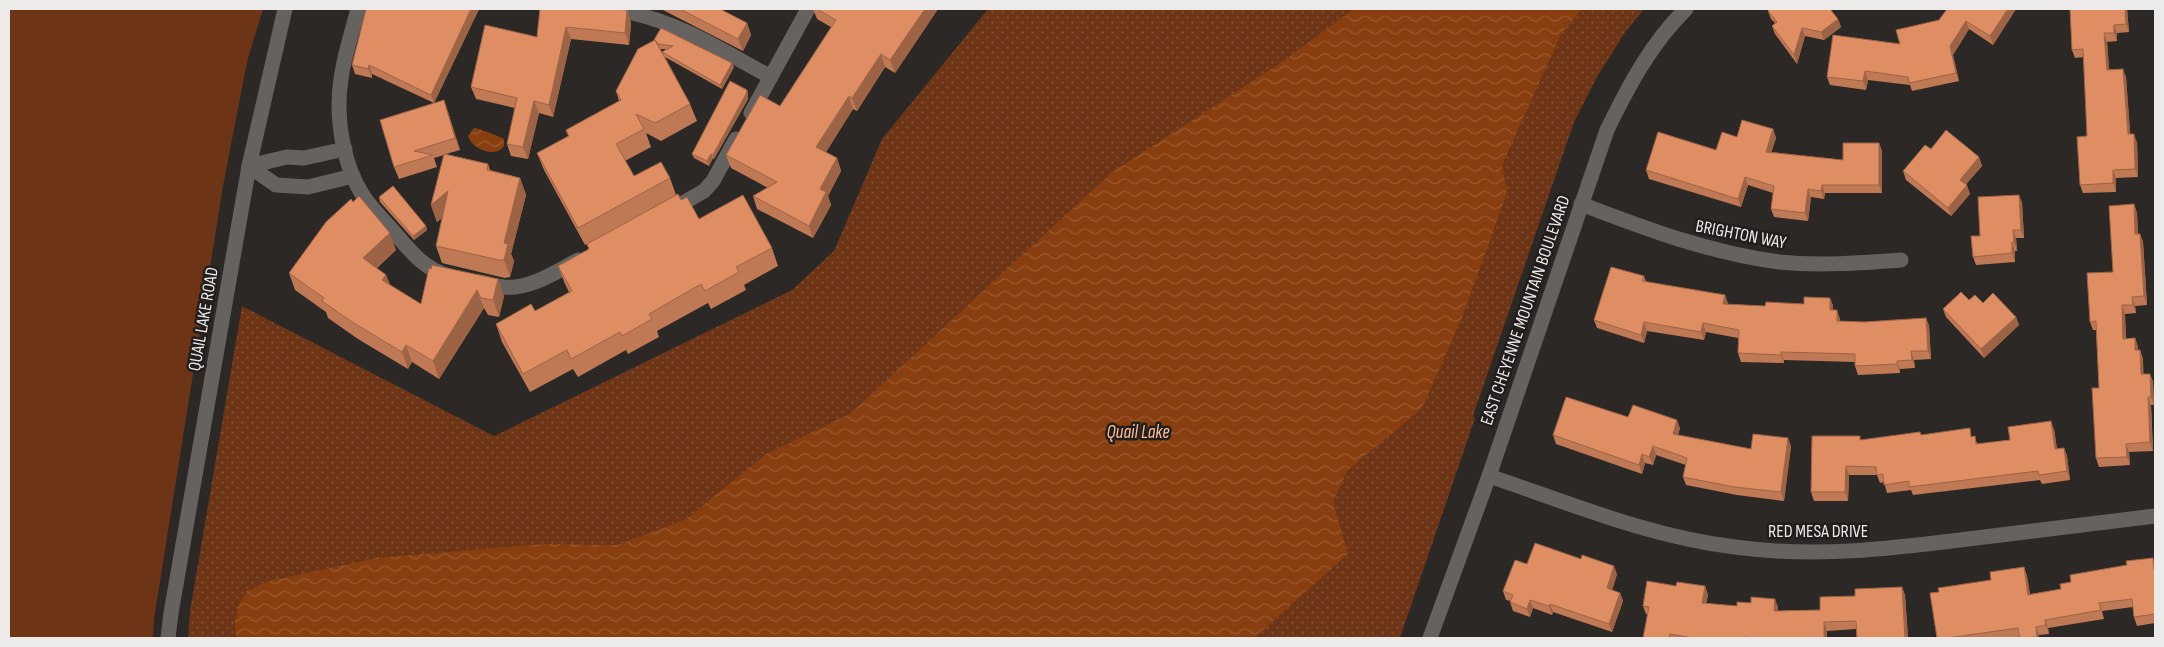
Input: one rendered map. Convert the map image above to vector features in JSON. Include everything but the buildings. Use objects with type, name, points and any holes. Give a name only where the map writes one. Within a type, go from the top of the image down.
[{"type":"street","name":"QUAIL LAKE ROAD","points":[[168,638],[172,604],[249,166],[285,9]]},
{"type":"street","points":[[358,9],[341,80],[340,117],[345,149],[353,176],[364,197],[412,254],[435,270],[465,279],[505,287],[523,285],[546,278],[590,254]]},
{"type":"street","points":[[594,9],[631,13],[657,20],[691,34],[771,77]]},
{"type":"street","points":[[659,216],[694,198],[713,180],[808,9]]},
{"type":"street","name":"EAST CHEYENNE MOUNTAIN BOULEVARD","points":[[1430,638],[1489,476],[1607,130],[1625,92],[1658,41],[1686,9]]},
{"type":"street","points":[[249,166],[287,157],[304,158],[345,149]]},
{"type":"street","points":[[249,166],[276,185],[308,187],[353,176]]},
{"type":"street","name":"BRIGHTON WAY","points":[[1581,204],[1657,233],[1735,254],[1780,262],[1824,264],[1902,260]]},
{"type":"street","name":"RED MESA DRIVE","points":[[1489,476],[1631,524],[1677,536],[1735,547],[1782,551],[1833,553],[1881,550],[2155,516]]},
{"type":"shaded area","points":[[9,9],[263,9],[247,62],[223,186],[154,619],[153,638],[9,638]]},
{"type":"shaded area","points":[[988,9],[1644,9],[1626,31],[1598,75],[1574,122],[1473,416],[1475,418],[1400,638],[188,638],[190,611],[242,306],[494,436],[792,290],[834,251],[882,139]]},
{"type":"water","name":"Quail Lake","points":[[1354,9],[1582,9],[1561,34],[1502,165],[1507,193],[1461,320],[1422,408],[1347,471],[1333,502],[1348,554],[1254,638],[236,638],[235,622],[239,604],[247,591],[269,581],[377,558],[543,544],[617,545],[686,519],[766,454],[850,414],[1111,173],[1279,64]]},
{"type":"water","points":[[474,128],[504,139],[504,146],[500,150],[490,152],[474,145],[468,136]]}]
